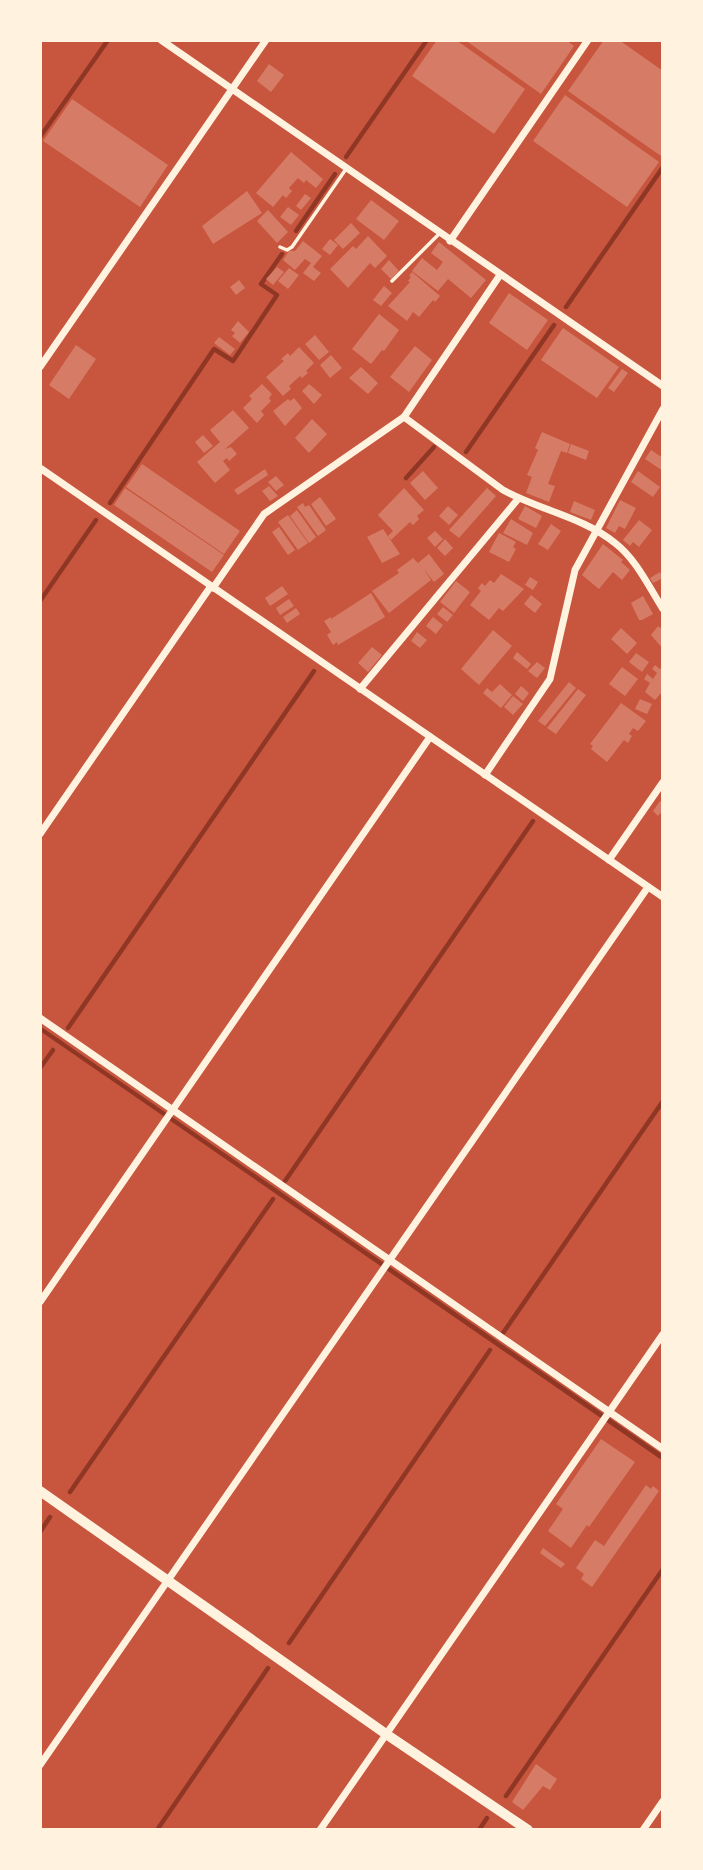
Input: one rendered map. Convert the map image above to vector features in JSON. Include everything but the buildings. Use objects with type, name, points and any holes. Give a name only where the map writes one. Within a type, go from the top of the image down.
[{"type":"street","points":[[161,40],[663,386]]},
{"type":"street","points":[[40,367],[266,40]]},
{"type":"street","points":[[450,241],[588,40]]},
{"type":"street","points":[[40,834],[264,514],[404,417],[500,275]]},
{"type":"street","points":[[485,775],[550,679],[575,570],[663,409]]},
{"type":"street","points":[[404,417],[518,499],[597,530],[616,543],[628,555],[663,609]]},
{"type":"street","points":[[40,468],[663,897]]},
{"type":"street","points":[[360,689],[518,499]]},
{"type":"street","points":[[40,1302],[430,737]]},
{"type":"street","points":[[609,860],[663,782]]},
{"type":"street","points":[[40,1765],[648,887]]},
{"type":"street","points":[[40,1018],[388,1265],[606,1415],[663,1449]]},
{"type":"street","points":[[320,1830],[663,1334]]},
{"type":"street","points":[[40,1491],[386,1734],[528,1830]]},
{"type":"street","points":[[643,1830],[663,1801]]},
{"type":"lane","points":[[279,247],[287,250],[292,247],[346,169]]},
{"type":"lane","points":[[392,281],[440,233]]},
{"type":"shaded area","points":[[40,1026],[663,1455],[663,1461],[40,1031]]},
{"type":"waterway","points":[[40,137],[108,40]]},
{"type":"waterway","points":[[346,157],[427,40]]},
{"type":"waterway","points":[[566,307],[663,167]]},
{"type":"waterway","points":[[296,231],[335,174]]},
{"type":"waterway","points":[[110,503],[214,349],[233,361],[277,295],[261,284],[282,254]]},
{"type":"waterway","points":[[466,452],[554,325]]},
{"type":"waterway","points":[[406,478],[434,447]]},
{"type":"waterway","points":[[40,601],[96,520]]},
{"type":"waterway","points":[[68,1028],[314,671]]},
{"type":"waterway","points":[[285,1181],[533,821]]},
{"type":"waterway","points":[[40,1068],[53,1050]]},
{"type":"waterway","points":[[503,1333],[663,1101]]},
{"type":"waterway","points":[[70,1492],[273,1199]]},
{"type":"waterway","points":[[289,1643],[490,1350]]},
{"type":"waterway","points":[[40,1532],[50,1517]]},
{"type":"waterway","points":[[506,1796],[663,1569]]},
{"type":"waterway","points":[[157,1830],[268,1668]]},
{"type":"waterway","points":[[479,1830],[487,1818]]}]
